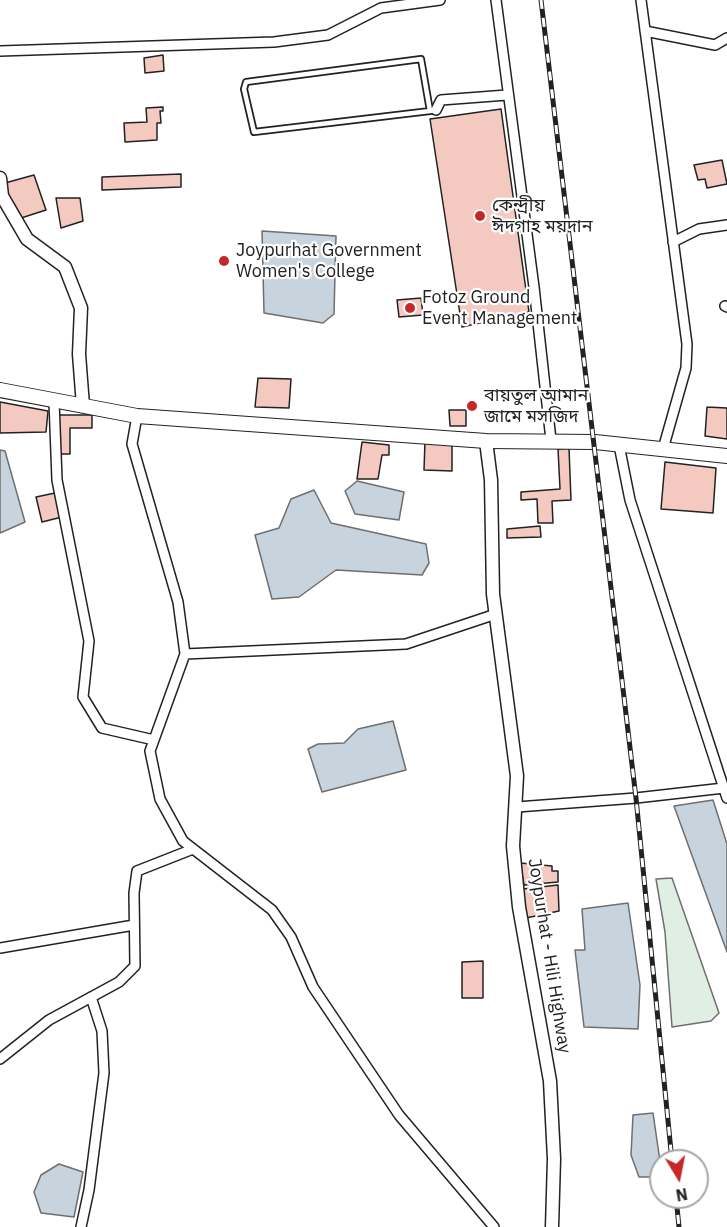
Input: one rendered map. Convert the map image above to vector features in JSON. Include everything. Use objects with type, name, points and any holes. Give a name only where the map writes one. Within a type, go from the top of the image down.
[{"type":"main road","points":[[0,178],[2,196],[27,239],[65,267],[81,308],[79,354],[82,406]]},
{"type":"main road","points":[[0,390],[137,416],[486,441],[595,442],[727,456]]},
{"type":"main road","name":"Joypurhat - Hili Highway","points":[[486,441],[491,480],[493,594],[517,776],[513,846],[519,907],[550,1081],[554,1159],[552,1227]]},
{"type":"street","points":[[0,51],[274,42],[327,35],[381,8],[440,0]]},
{"type":"street","points":[[496,0],[534,287],[551,440]]},
{"type":"street","points":[[641,0],[687,344],[686,360],[663,449]]},
{"type":"street","points":[[645,32],[715,45],[727,38]]},
{"type":"street","points":[[433,111],[441,100],[507,95]]},
{"type":"street","points":[[673,243],[699,229],[727,225]]},
{"type":"street","points":[[54,401],[57,480],[89,641],[83,698],[102,728],[154,740]]},
{"type":"street","points":[[137,416],[132,444],[178,602],[185,654],[150,751],[160,799],[183,841],[272,910],[291,937],[313,987],[399,1114],[494,1227]]},
{"type":"street","points":[[619,445],[630,500],[727,798]]},
{"type":"street","points":[[185,654],[406,644],[496,614]]},
{"type":"street","points":[[517,807],[636,798],[724,788]]},
{"type":"street","points":[[0,1059],[49,1020],[119,982],[135,966],[134,893],[138,871],[193,849]]},
{"type":"street","points":[[0,948],[134,925]]},
{"type":"street","points":[[81,1227],[89,1190],[104,1073],[102,1031],[92,997]]},
{"type":"lane","points":[[422,59],[433,111],[254,132],[244,89],[246,82],[422,59]]},
{"type":"green space","points":[[672,878],[719,1013],[711,1021],[672,1027],[665,932],[656,879]]},
{"type":"shaded area","points":[[262,231],[336,236],[334,314],[323,323],[264,313]]},
{"type":"shaded area","points":[[0,450],[5,451],[25,522],[0,533]]},
{"type":"shaded area","points":[[357,481],[404,492],[399,520],[355,514],[345,491]]},
{"type":"shaded area","points":[[314,490],[331,523],[426,544],[429,563],[422,575],[336,570],[299,597],[272,599],[255,535],[279,528],[291,499]]},
{"type":"shaded area","points":[[393,721],[406,770],[322,792],[308,749],[318,744],[344,743],[358,729]]},
{"type":"shaded area","points":[[713,800],[727,844],[727,952],[674,806]]},
{"type":"shaded area","points":[[628,903],[640,985],[638,1029],[584,1027],[575,950],[585,950],[582,909]]},
{"type":"shaded area","points":[[653,1113],[658,1149],[649,1149],[649,1177],[639,1177],[631,1155],[633,1115]]},
{"type":"shaded area","points":[[59,1164],[83,1172],[74,1217],[41,1213],[34,1192],[41,1175]]},
{"type":"building","points":[[163,55],[164,71],[145,73],[144,58]]},
{"type":"building","points":[[163,107],[163,111],[160,111],[161,123],[157,123],[157,140],[125,142],[124,123],[147,122],[146,108]]},
{"type":"building","name":"কেন্দ্রীয় ঈদগাহ ময়দান","points":[[501,109],[529,312],[462,327],[430,119]]},
{"type":"building","points":[[722,160],[727,184],[707,188],[705,179],[698,180],[694,165]]},
{"type":"building","points":[[181,174],[181,187],[102,190],[102,177]]},
{"type":"building","points":[[34,175],[46,210],[18,219],[6,196],[5,183]]},
{"type":"building","points":[[56,198],[80,198],[83,221],[61,228]]},
{"type":"building","name":"Fotoz Ground Event Management","points":[[421,298],[423,315],[399,317],[397,300]]},
{"type":"building","points":[[258,378],[291,379],[289,408],[255,407]]},
{"type":"building","points":[[0,402],[48,411],[46,432],[0,433]]},
{"type":"building","points":[[707,407],[727,408],[727,439],[705,436]]},
{"type":"building","points":[[449,410],[466,410],[466,426],[450,426]]},
{"type":"building","points":[[58,415],[92,415],[92,428],[70,428],[70,454],[58,454]]},
{"type":"building","points":[[425,441],[452,441],[452,471],[424,470]]},
{"type":"building","points":[[362,442],[389,445],[389,455],[382,455],[378,479],[357,479]]},
{"type":"building","points":[[569,448],[571,500],[552,501],[553,523],[538,523],[537,499],[521,500],[521,492],[560,489],[558,449]]},
{"type":"building","points":[[665,462],[716,468],[713,513],[661,509]]},
{"type":"building","points":[[55,493],[62,517],[42,522],[36,497]]},
{"type":"building","points":[[540,526],[541,537],[507,538],[507,529]]},
{"type":"building","points":[[520,863],[552,866],[552,871],[558,871],[558,882],[524,885]]},
{"type":"building","points":[[558,885],[559,911],[526,918],[523,889]]},
{"type":"building","points":[[483,961],[483,998],[462,998],[462,962]]},
{"type":"railway","points":[[541,0],[636,798],[671,1149]]},
{"type":"railway","points":[[677,1209],[679,1227]]},
{"type":"place","name":"কেন্দ্রীয় ঈদগাহ ময়দান","points":[[480,216]]},
{"type":"place","name":"Joypurhat Government Women's College","points":[[224,261]]},
{"type":"place","name":"Fotoz Ground Event Management","points":[[410,308]]},
{"type":"place","name":"বায়তুল আমান জামে মসজিদ","points":[[472,406]]}]
